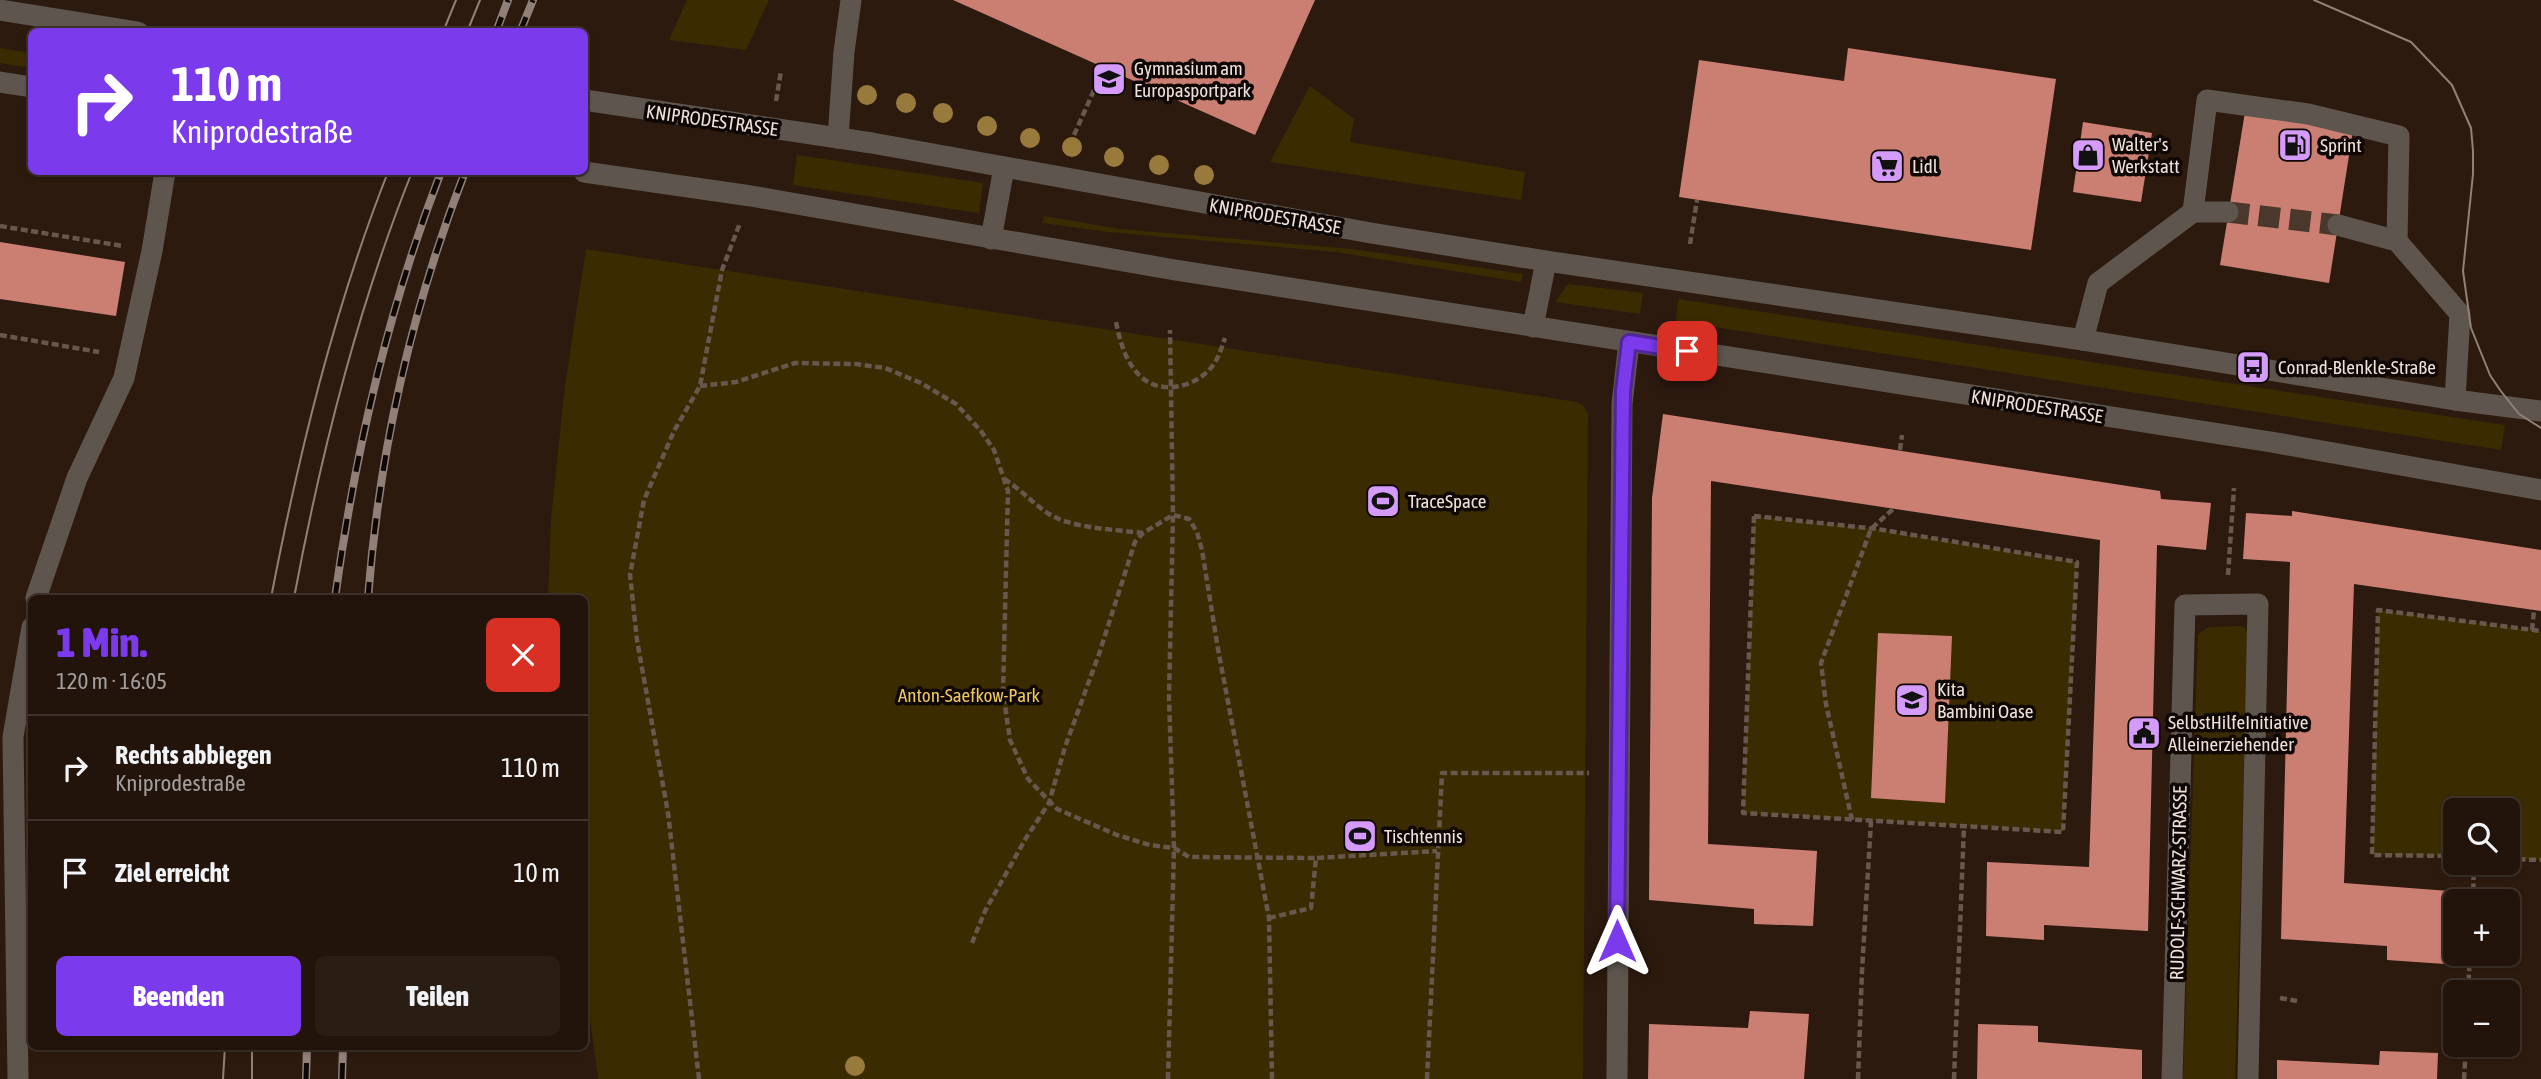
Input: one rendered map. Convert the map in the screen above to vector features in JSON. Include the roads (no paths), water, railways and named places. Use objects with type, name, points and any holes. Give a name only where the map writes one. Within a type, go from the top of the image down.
[{"type":"street","points":[[838,138],[851,0]]},
{"type":"street","points":[[0,10],[113,28]]},
{"type":"street","points":[[0,82],[28,86]]},
{"type":"street","points":[[2193,212],[2207,100],[2308,114],[2399,136],[2397,242]]},
{"type":"street","name":"KNIPRODESTRASSE","points":[[588,101],[838,138],[1546,261],[2541,411]]},
{"type":"street","points":[[991,239],[1004,168]]},
{"type":"street","name":"KNIPRODESTRASSE","points":[[588,173],[751,196],[991,239],[1533,327],[2271,442],[2541,490]]},
{"type":"street","points":[[37,595],[77,478],[124,378],[131,357],[165,175]]},
{"type":"street","points":[[2083,340],[2098,283],[2193,212],[2228,212]]},
{"type":"street","points":[[2338,225],[2397,242],[2460,314],[2455,400]]},
{"type":"street","points":[[1533,327],[1546,261]]},
{"type":"street","points":[[1616,1079],[1622,404],[1629,342]]},
{"type":"street","name":"RUDOLF-SCHWARZ-STRASSE","points":[[2172,1079],[2185,605],[2226,603],[2258,604],[2248,1079]]},
{"type":"street","points":[[18,1079],[13,737],[28,650]]},
{"type":"tunnel","points":[[2228,212],[2338,225]]},
{"type":"tram line","points":[[445,28],[456,0]]},
{"type":"tram line","points":[[469,28],[480,0]]},
{"type":"tram line","points":[[2314,0],[2411,42],[2452,85],[2471,128],[2473,151],[2463,271],[2471,328],[2490,375],[2500,390],[2519,414],[2541,428]]},
{"type":"tram line","points":[[272,595],[320,382],[351,276],[387,175]]},
{"type":"tram line","points":[[295,595],[342,382],[374,276],[411,175]]},
{"type":"tram line","points":[[223,1079],[225,1050]]},
{"type":"tram line","points":[[252,1050],[252,1079]]},
{"type":"railway","points":[[498,28],[508,0]]},
{"type":"railway","points":[[522,28],[533,0]]},
{"type":"railway","points":[[335,595],[363,435],[389,328],[440,175]]},
{"type":"railway","points":[[368,595],[380,489],[401,381],[429,275],[464,175]]},
{"type":"railway","points":[[306,1079],[307,1050]]},
{"type":"railway","points":[[342,1079],[343,1050]]},
{"type":"place","name":"Gymnasium am Europasportpark","points":[[1109,79]]},
{"type":"place","name":"Sprint","points":[[2295,145]]},
{"type":"place","name":"Walter's Werkstatt","points":[[2088,155]]},
{"type":"place","name":"Lidl","points":[[1887,166]]},
{"type":"place","name":"Conrad-Blenkle-Straße","points":[[2253,367]]},
{"type":"place","name":"TraceSpace","points":[[1383,501]]},
{"type":"place","name":"Kita Bambini Oase","points":[[1912,700]]},
{"type":"place","name":"SelbstHilfeInitiative Alleinerziehender","points":[[2144,733]]},
{"type":"place","name":"Tischtennis","points":[[1360,836]]},
{"type":"park label","name":"Anton-Saefkow-Park","points":[[969,695]]}]
